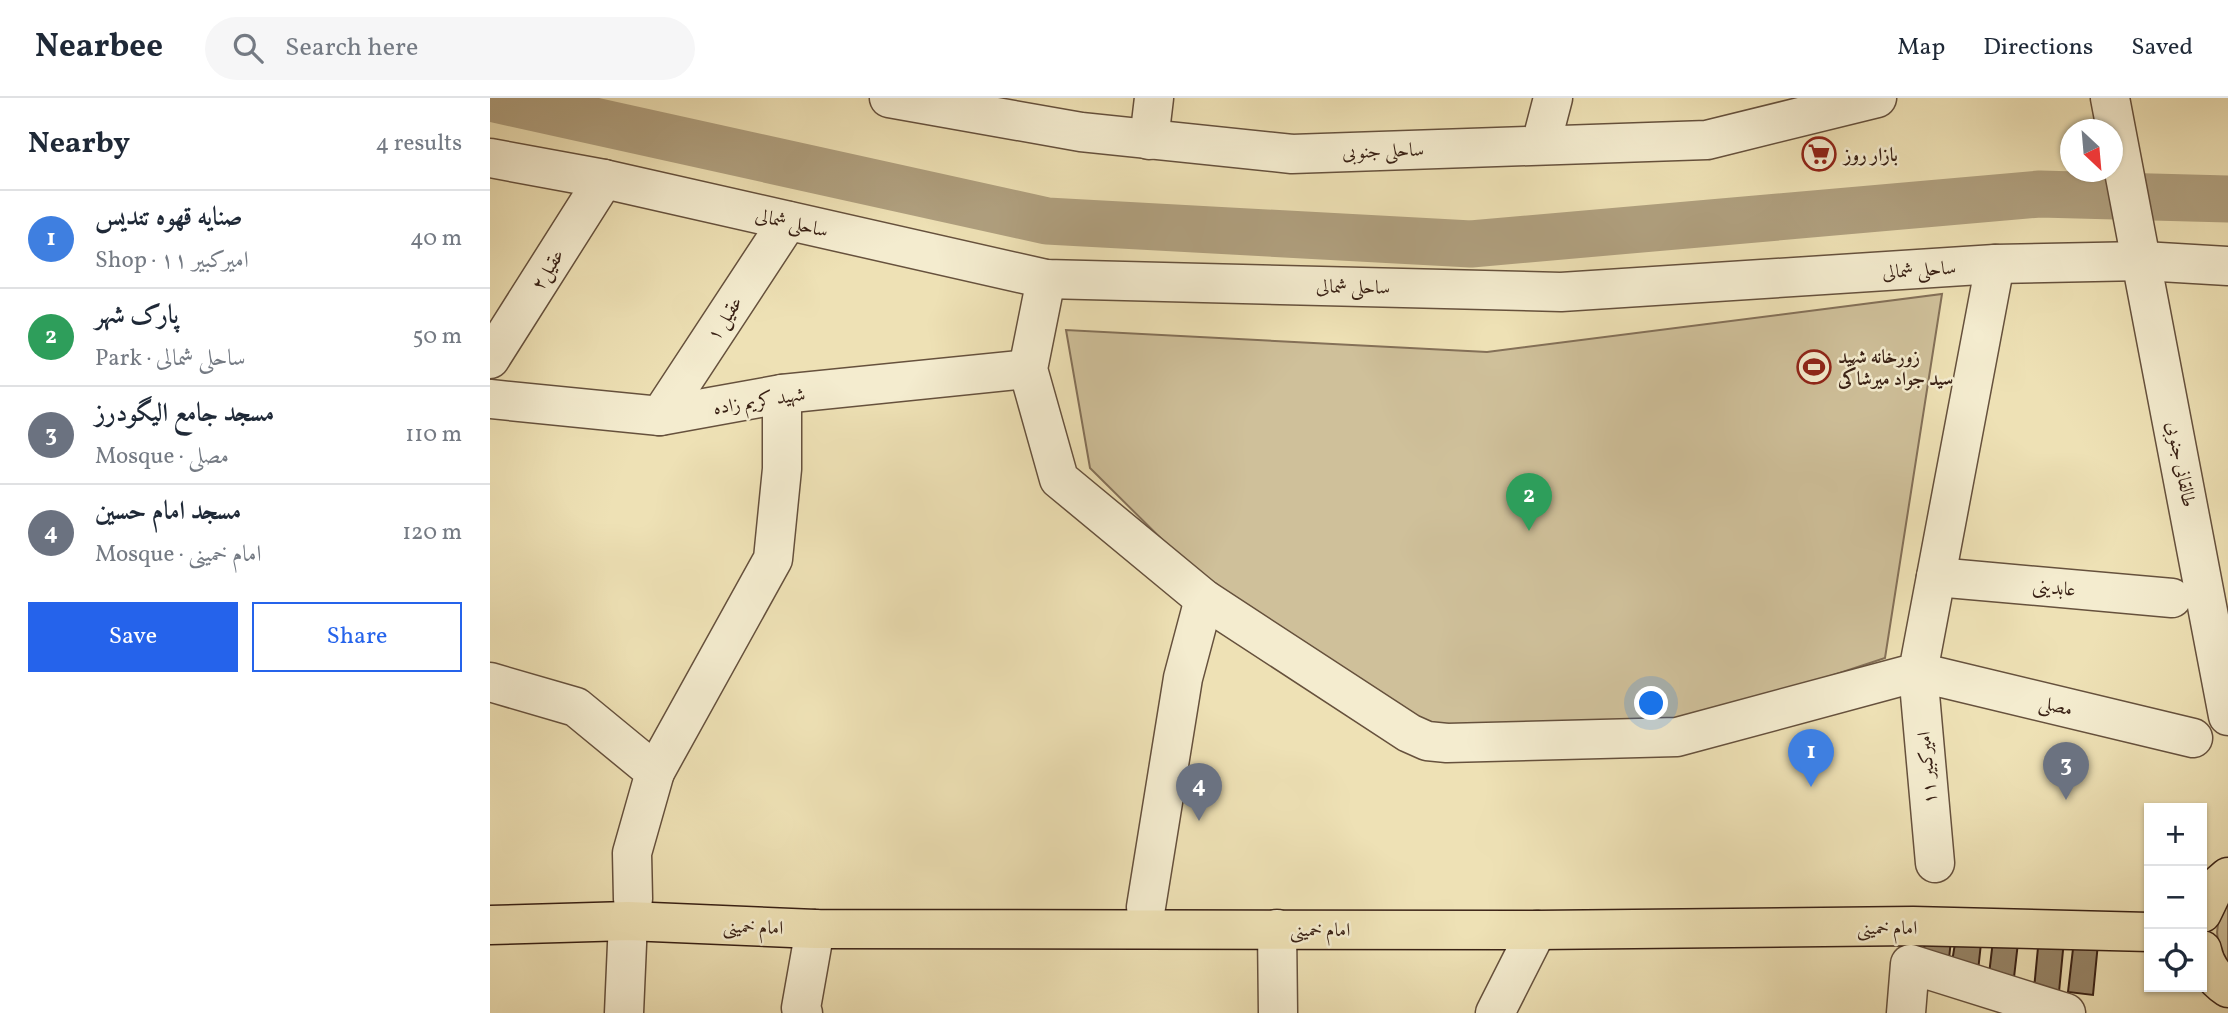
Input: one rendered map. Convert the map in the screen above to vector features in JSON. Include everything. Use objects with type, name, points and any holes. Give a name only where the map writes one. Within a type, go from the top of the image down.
[{"type":"main road","points":[[2207,902],[2213,890],[2228,877]]},
{"type":"main road","name":"امام خمینی","points":[[490,903],[630,910],[815,929],[1537,930],[1913,926],[2144,932]]},
{"type":"main road","name":"امام خمینی","points":[[490,925],[630,910],[819,906],[1916,904],[2144,909]]},
{"type":"main road","points":[[2207,965],[2218,981],[2228,988]]},
{"type":"street","name":"ساحلی جنوبی","points":[[889,98],[1081,132],[1292,154],[1707,140],[1877,98]]},
{"type":"street","points":[[1149,140],[1154,98]]},
{"type":"street","points":[[1541,144],[1553,98]]},
{"type":"street","name":"طالقانی جنوبی","points":[[2111,103],[2143,261],[2212,531],[2228,716]]},
{"type":"street","name":"ساحلی شمالی","points":[[490,158],[604,179],[1046,279],[1561,292],[1995,264],[2143,261],[2228,266]]},
{"type":"street","name":"عقیل۲","points":[[490,359],[604,179]]},
{"type":"street","name":"عقیل ۱","points":[[660,416],[788,221]]},
{"type":"street","name":"امیرکبیر ۱۱","points":[[1935,863],[1918,672],[1995,264]]},
{"type":"street","points":[[1046,279],[1028,369],[1059,479],[1204,599],[1427,741],[1677,737],[1918,672]]},
{"type":"street","name":"شهید کریم زاده","points":[[490,398],[660,416],[782,394],[1028,369]]},
{"type":"street","points":[[624,1013],[632,852],[655,772],[773,559],[782,469],[782,394]]},
{"type":"street","name":"عابدینی","points":[[1936,577],[2172,598]]},
{"type":"street","points":[[1146,907],[1183,678],[1204,599]]},
{"type":"street","name":"مصلی","points":[[1918,672],[2193,738]]},
{"type":"street","points":[[490,682],[576,707],[655,772]]},
{"type":"street","points":[[803,1013],[800,1008],[815,929]]},
{"type":"street","points":[[1278,929],[1278,1013]]},
{"type":"street","points":[[1495,1013],[1537,930]]},
{"type":"street","points":[[1906,1013],[1910,964],[2066,1013]]},
{"type":"shaded area","points":[[1942,294],[1885,658],[1676,727],[1428,735],[1217,594],[1090,468],[1066,330],[1487,352]]},
{"type":"shaded area","points":[[2228,900],[2228,964],[2217,932]]},
{"type":"building","points":[[1927,928],[1952,931],[1948,968],[1922,963]]},
{"type":"building","points":[[1957,931],[1982,934],[1978,971],[1951,968]]},
{"type":"building","points":[[1994,932],[2019,934],[2013,986],[1988,983]]},
{"type":"building","points":[[2039,937],[2064,940],[2059,992],[2034,989]]},
{"type":"building","points":[[2074,940],[2098,943],[2093,995],[2068,992]]},
{"type":"waterway","points":[[490,98],[1047,221],[1471,244],[2040,194],[2228,199]]},
{"type":"place","name":"بازار روز","points":[[1819,154]]},
{"type":"place","name":"زورخانه شهید سید جواد میرشاکی","points":[[1814,367]]},
{"type":"place","name":"پارک شهر","points":[[1529,531]]},
{"type":"place","name":"صنایه قهوه تندیس","points":[[1811,787]]},
{"type":"place","name":"مسجد جامع الیگودرز","points":[[2066,800]]},
{"type":"place","name":"مسجد امام حسین","points":[[1199,821]]}]
